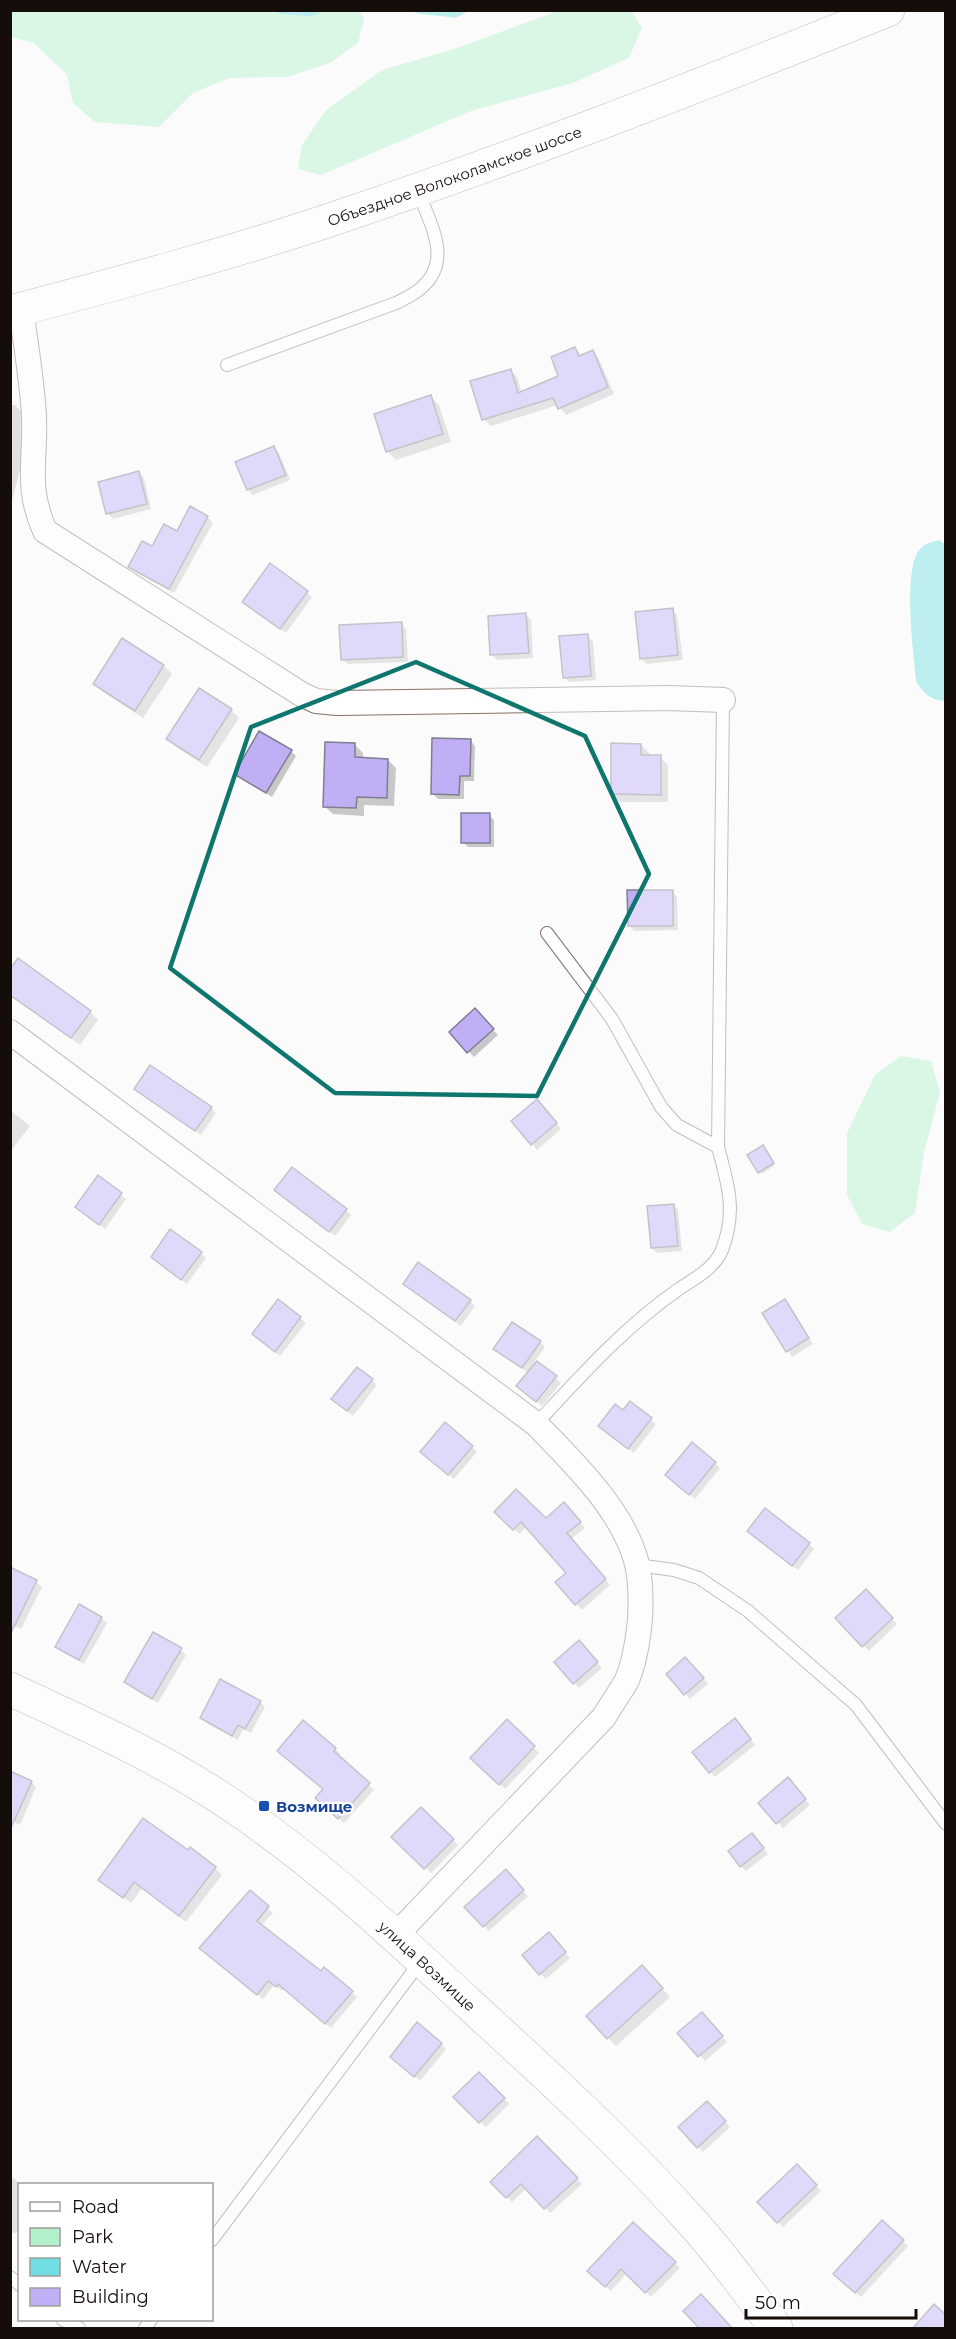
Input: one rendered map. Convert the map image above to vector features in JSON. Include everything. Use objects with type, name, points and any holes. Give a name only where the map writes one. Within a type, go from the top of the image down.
[{"type":"main road","name":"Объездное Волоколамское шоссе","points":[[16,311],[191,264],[418,190],[759,62],[888,10]]},
{"type":"main road","name":"улица Возмище","points":[[10,1689],[95,1729],[199,1784],[252,1819],[395,1936],[612,2138],[682,2211],[776,2328]]},
{"type":"street","points":[[16,311],[34,417],[32,481],[36,510],[45,531],[301,694],[316,701],[337,703],[669,698],[723,700]]},
{"type":"street","points":[[10,1032],[536,1424],[569,1458],[611,1510],[627,1537],[637,1564],[641,1598],[639,1640],[626,1680],[604,1717],[395,1936]]},
{"type":"lane","points":[[227,365],[396,303],[421,289],[436,269],[439,251],[418,190]]},
{"type":"lane","points":[[536,1424],[595,1360],[649,1309],[709,1269],[721,1251],[729,1220],[730,1192],[718,1148],[723,700]]},
{"type":"lane","points":[[548,933],[612,1019],[661,1107],[676,1125],[718,1148]]},
{"type":"lane","points":[[637,1564],[674,1570],[699,1578],[748,1611],[856,1705],[945,1824]]},
{"type":"lane","points":[[213,2239],[422,1960]]},
{"type":"highlighted area","points":[[416,662],[585,736],[649,874],[537,1096],[335,1093],[170,968],[251,727]]},
{"type":"shaded area","points":[[11,401],[18,401],[21,462],[11,501]]},
{"type":"green space","points":[[360,10],[364,21],[358,43],[330,63],[287,77],[229,78],[193,93],[159,127],[95,122],[73,103],[67,75],[34,43],[11,37],[11,11]]},
{"type":"green space","points":[[558,11],[632,11],[642,28],[629,58],[573,83],[471,111],[321,175],[298,169],[302,145],[326,110],[382,70],[457,48]]},
{"type":"green space","points":[[901,1056],[931,1061],[940,1093],[924,1152],[915,1213],[890,1232],[862,1224],[847,1195],[847,1133],[875,1075]]},
{"type":"water","points":[[939,540],[946,545],[945,701],[928,695],[916,681],[910,610],[912,571],[916,557],[922,547]]},
{"type":"building","points":[[575,347],[579,356],[593,350],[608,387],[558,409],[553,398],[482,420],[470,381],[511,369],[518,393],[558,376],[551,357]]},
{"type":"building","points":[[431,395],[443,434],[386,452],[374,414]]},
{"type":"building","points":[[274,446],[286,475],[247,490],[235,462]]},
{"type":"building","points":[[139,471],[147,504],[106,514],[98,482]]},
{"type":"building","points":[[190,506],[208,516],[169,589],[128,567],[142,541],[152,546],[164,524],[177,531]]},
{"type":"building","points":[[270,563],[308,591],[280,629],[242,602]]},
{"type":"building","points":[[673,608],[678,655],[640,659],[635,612]]},
{"type":"building","points":[[526,613],[529,653],[490,655],[488,616]]},
{"type":"building","points":[[402,622],[403,657],[341,660],[339,625]]},
{"type":"building","points":[[588,634],[591,676],[563,678],[559,636]]},
{"type":"building","points":[[122,638],[164,665],[135,711],[93,684]]},
{"type":"building","points":[[199,688],[232,709],[199,760],[166,739]]},
{"type":"building","points":[[259,731],[292,750],[266,793],[234,774]]},
{"type":"building","points":[[432,738],[471,739],[470,776],[460,776],[459,795],[431,794]]},
{"type":"building","points":[[325,742],[355,743],[355,757],[388,759],[387,798],[357,797],[356,808],[323,807]]},
{"type":"building","points":[[611,743],[641,744],[641,755],[661,755],[661,795],[611,794]]},
{"type":"building","points":[[461,813],[490,813],[490,843],[461,843]]},
{"type":"building","points":[[627,890],[673,890],[673,926],[628,926]]},
{"type":"building","points":[[18,958],[91,1011],[71,1038],[10,995],[10,969]]},
{"type":"building","points":[[475,1008],[494,1029],[467,1053],[449,1032]]},
{"type":"building","points":[[150,1065],[212,1107],[195,1131],[134,1089]]},
{"type":"building","points":[[537,1099],[557,1123],[531,1145],[511,1121]]},
{"type":"building","points":[[763,1145],[774,1163],[758,1173],[747,1155]]},
{"type":"building","points":[[292,1167],[347,1209],[329,1232],[274,1190]]},
{"type":"building","points":[[98,1175],[122,1193],[99,1225],[75,1207]]},
{"type":"building","points":[[674,1204],[678,1246],[651,1248],[647,1206]]},
{"type":"building","points":[[170,1229],[202,1252],[181,1280],[151,1257]]},
{"type":"building","points":[[418,1262],[471,1300],[455,1321],[403,1284]]},
{"type":"building","points":[[278,1299],[301,1317],[275,1352],[252,1334]]},
{"type":"building","points":[[785,1299],[809,1338],[786,1352],[762,1313]]},
{"type":"building","points":[[512,1322],[541,1341],[522,1368],[493,1349]]},
{"type":"building","points":[[537,1361],[557,1376],[536,1402],[516,1386]]},
{"type":"building","points":[[357,1367],[373,1379],[347,1411],[331,1399]]},
{"type":"building","points":[[630,1401],[652,1418],[628,1449],[598,1426],[615,1404],[623,1410]]},
{"type":"building","points":[[445,1422],[473,1446],[448,1475],[420,1452]]},
{"type":"building","points":[[692,1442],[716,1462],[689,1495],[665,1475]]},
{"type":"building","points":[[516,1489],[546,1518],[564,1502],[581,1522],[567,1533],[606,1579],[575,1605],[555,1582],[566,1573],[521,1522],[513,1530],[494,1512]]},
{"type":"building","points":[[765,1508],[810,1543],[792,1566],[747,1531]]},
{"type":"building","points":[[10,1567],[37,1580],[10,1635]]},
{"type":"building","points":[[866,1589],[893,1618],[862,1647],[835,1618]]},
{"type":"building","points":[[79,1604],[102,1617],[79,1660],[55,1647]]},
{"type":"building","points":[[153,1632],[182,1648],[152,1699],[124,1682]]},
{"type":"building","points":[[579,1640],[598,1662],[573,1684],[554,1662]]},
{"type":"building","points":[[685,1657],[704,1678],[684,1695],[666,1674]]},
{"type":"building","points":[[220,1679],[261,1701],[245,1729],[238,1725],[232,1736],[200,1718]]},
{"type":"building","points":[[735,1718],[751,1739],[709,1773],[692,1752]]},
{"type":"building","points":[[507,1719],[535,1746],[499,1785],[470,1758]]},
{"type":"building","points":[[303,1720],[336,1748],[334,1751],[370,1783],[338,1819],[315,1798],[323,1789],[277,1751]]},
{"type":"building","points":[[10,1771],[32,1781],[10,1830]]},
{"type":"building","points":[[788,1777],[806,1799],[776,1824],[758,1803]]},
{"type":"building","points":[[421,1807],[454,1839],[424,1869],[391,1837]]},
{"type":"building","points":[[143,1818],[188,1850],[190,1847],[216,1867],[179,1916],[134,1882],[123,1898],[98,1880]]},
{"type":"building","points":[[752,1833],[764,1848],[740,1867],[728,1851]]},
{"type":"building","points":[[506,1869],[524,1890],[483,1927],[464,1907]]},
{"type":"building","points":[[250,1890],[269,1906],[257,1921],[321,1971],[324,1967],[353,1991],[325,2024],[278,1984],[276,1987],[268,1981],[257,1995],[199,1948]]},
{"type":"building","points":[[549,1932],[566,1952],[539,1975],[522,1955]]},
{"type":"building","points":[[642,1965],[663,1988],[607,2039],[586,2016]]},
{"type":"building","points":[[702,2012],[723,2036],[698,2057],[677,2033]]},
{"type":"building","points":[[417,2022],[442,2043],[414,2077],[390,2057]]},
{"type":"building","points":[[479,2072],[505,2098],[479,2123],[453,2097]]},
{"type":"building","points":[[707,2101],[726,2121],[697,2148],[678,2127]]},
{"type":"building","points":[[537,2136],[578,2178],[544,2209],[521,2184],[506,2198],[490,2182]]},
{"type":"building","points":[[797,2164],[817,2185],[777,2223],[757,2202]]},
{"type":"building","points":[[882,2220],[904,2240],[855,2293],[833,2274]]},
{"type":"building","points":[[633,2222],[676,2262],[645,2293],[621,2269],[605,2287],[587,2271]]},
{"type":"building","points":[[701,2294],[732,2328],[699,2328],[683,2311]]},
{"type":"building","points":[[934,2304],[945,2314],[945,2328],[913,2328]]},
{"type":"waterway","points":[[280,10],[310,13],[318,10]]},
{"type":"waterway","points":[[418,10],[455,14],[463,10]]},
{"type":"place","name":"Возмище","points":[[264,1806]]}]
